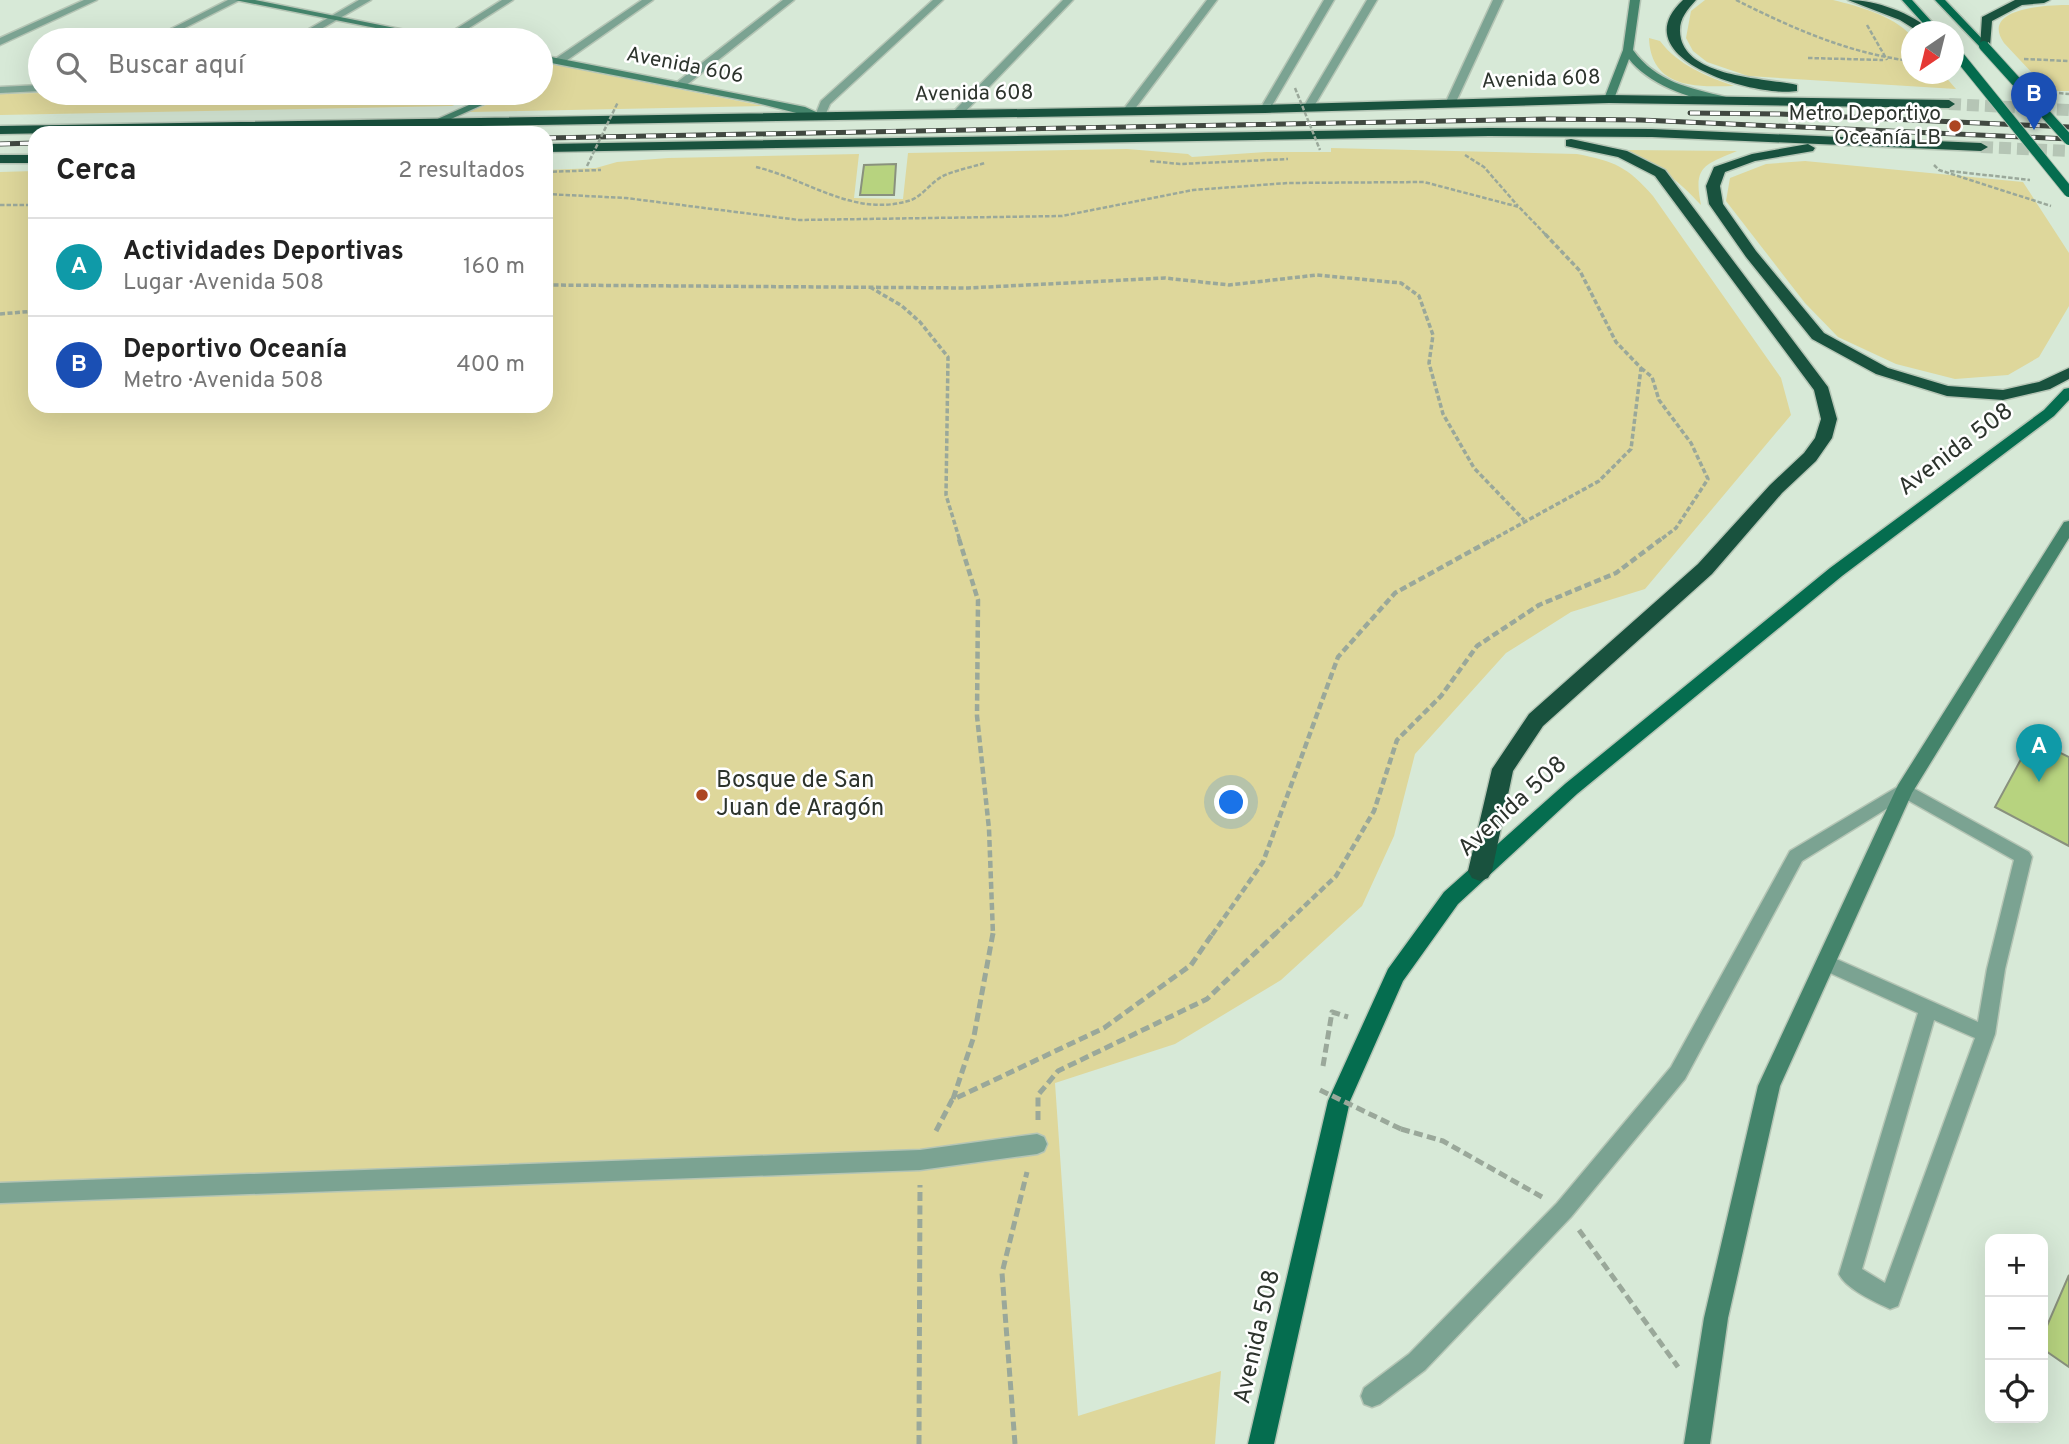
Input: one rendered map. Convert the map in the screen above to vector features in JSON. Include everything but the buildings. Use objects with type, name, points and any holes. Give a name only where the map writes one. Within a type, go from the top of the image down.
[{"type":"highway","points":[[1690,0],[1682,6],[1675,18],[1674,41],[1681,51],[1706,69],[1758,84],[1888,102]]},
{"type":"highway","points":[[1854,0],[1909,21]]},
{"type":"highway","points":[[1984,46],[1986,19],[2020,2],[2044,0]]},
{"type":"highway","name":"Avenida 608","points":[[343,126],[1127,112],[1609,99],[1949,104]]},
{"type":"highway","name":"Avenida 608","points":[[0,130],[28,130]]},
{"type":"highway","name":"Avenida 608","points":[[553,148],[1489,132],[1652,133],[1981,147]]},
{"type":"highway","points":[[1480,872],[1503,769],[1536,720],[1705,569],[1776,489],[1810,457],[1823,438],[1829,419],[1822,390],[1660,173],[1622,154],[1590,146],[1489,132]]},
{"type":"highway","points":[[1850,141],[1752,158],[1719,170],[1713,186],[1716,204],[1751,254],[1818,336],[1882,371],[1947,391],[2003,395],[2044,386],[2069,373]]},
{"type":"highway","points":[[0,159],[28,159]]},
{"type":"main road","points":[[1908,0],[1927,21]]},
{"type":"main road","points":[[1940,0],[2069,140]]},
{"type":"main road","points":[[1964,62],[2069,192]]},
{"type":"main road","name":"Avenida 508","points":[[1261,1444],[1339,1101],[1395,975],[1451,898],[1571,789],[1836,572],[2049,413],[2069,392]]},
{"type":"street","points":[[31,28],[92,0]]},
{"type":"street","points":[[179,28],[238,0],[385,28]]},
{"type":"street","points":[[316,28],[366,0]]},
{"type":"street","points":[[465,28],[508,0]]},
{"type":"street","points":[[559,61],[648,0]]},
{"type":"street","points":[[680,85],[789,0]]},
{"type":"street","points":[[820,116],[825,103],[938,0]]},
{"type":"street","points":[[956,115],[1068,0]]},
{"type":"street","points":[[1127,112],[1212,0]]},
{"type":"street","points":[[1265,109],[1329,0]]},
{"type":"street","points":[[1308,108],[1372,0]]},
{"type":"street","points":[[1450,104],[1497,0]]},
{"type":"street","points":[[1609,99],[1628,50],[1635,0]]},
{"type":"street","points":[[0,42],[28,29]]},
{"type":"street","points":[[1628,50],[1637,64],[1654,79],[1686,91],[1722,99]]},
{"type":"street","name":"Avenida 606","points":[[553,60],[805,110],[820,116]]},
{"type":"street","points":[[0,90],[28,89]]},
{"type":"street","points":[[429,125],[476,105]]},
{"type":"street","points":[[1697,1444],[1716,1318],[1769,1086],[1903,790],[2069,526]]},
{"type":"lane","points":[[1371,1396],[1417,1362],[1564,1210],[1678,1073],[1796,856],[1903,790],[2023,856],[1996,970],[1986,1034],[1890,1298],[1850,1274],[1928,1010]]},
{"type":"lane","points":[[1825,962],[1986,1034]]},
{"type":"lane","points":[[0,1193],[920,1160],[1037,1144]]},
{"type":"path","points":[[1736,0],[1768,16],[1887,60]]},
{"type":"path","points":[[1867,24],[1887,60]]},
{"type":"path","points":[[1808,58],[1901,61]]},
{"type":"path","points":[[1295,88],[1320,150]]},
{"type":"path","points":[[2059,93],[2069,94]]},
{"type":"path","points":[[587,166],[618,102]]},
{"type":"path","points":[[1015,1444],[1002,1273],[1025,1178],[1037,1144],[1038,1095],[1058,1071],[1207,999],[1336,876],[1374,811],[1397,740],[1441,696],[1477,646],[1539,605],[1616,573],[1676,528],[1709,479],[1691,443],[1659,400],[1652,377],[1616,342],[1580,271],[1483,167],[1467,155],[1454,154]]},
{"type":"path","points":[[1138,160],[1180,164],[1296,158]]},
{"type":"path","points":[[747,165],[778,172],[850,202],[880,204],[910,201],[942,176],[989,161]]},
{"type":"path","points":[[553,172],[605,170]]},
{"type":"path","points":[[2030,180],[1939,170],[2047,206],[2058,207]]},
{"type":"path","points":[[553,194],[626,198],[813,220],[1062,216],[1193,190],[1288,183],[1424,183],[1519,207]]},
{"type":"path","points":[[0,205],[28,205]]},
{"type":"path","points":[[553,285],[968,288],[1165,278],[1229,285],[1317,275],[1401,283],[1419,296],[1433,335],[1429,363],[1443,414],[1474,468],[1524,520]]},
{"type":"path","points":[[869,286],[902,306],[920,322],[948,357],[946,495],[978,600],[977,716],[989,829],[993,938],[974,1036],[952,1100],[920,1160],[919,1444]]},
{"type":"path","points":[[0,314],[28,312]]},
{"type":"path","points":[[952,1100],[1104,1028],[1191,965],[1263,862],[1338,657],[1395,593],[1599,481],[1632,449],[1641,368]]},
{"type":"path","points":[[1332,1012],[1320,1090],[1401,1129],[1443,1141],[1564,1210],[1703,1402]]},
{"type":"shaded area","points":[[1705,0],[1833,0],[1865,9],[1901,27],[1901,84],[1952,84],[1956,89],[1748,76],[1707,62],[1693,51],[1686,38],[1691,11]]},
{"type":"shaded area","points":[[2069,5],[2069,91],[2049,91],[2004,43],[1999,31],[2001,22],[2008,15],[2020,10]]},
{"type":"shaded area","points":[[1649,38],[1660,41],[1675,57],[1693,69],[1734,86],[1691,85],[1667,76],[1652,55]]},
{"type":"shaded area","points":[[553,64],[764,106],[469,112],[486,105],[553,105]]},
{"type":"shaded area","points":[[28,93],[28,105],[454,105],[0,115],[0,94]]},
{"type":"shaded area","name":"Bosque de San Juan de Aragón","points":[[1331,148],[1577,154],[1601,159],[1620,167],[1636,178],[1653,196],[1781,378],[1791,415],[1645,589],[1571,612],[1506,653],[1415,754],[1394,836],[1362,906],[1281,980],[1175,1044],[1055,1083],[1078,1416],[1221,1371],[1215,1444],[0,1444],[0,172],[28,171],[28,413],[553,413],[553,170],[596,168],[617,162],[668,158],[859,154],[854,198],[903,199],[908,153],[1127,149],[1188,154],[1192,157],[1266,152],[1331,152]]},
{"type":"shaded area","points":[[1625,150],[1737,151],[1709,164],[1700,174],[1701,205],[1666,173]]},
{"type":"shaded area","points":[[1805,161],[2023,182],[2069,253],[2069,306],[2039,357],[2008,375],[1955,379],[1896,364],[1838,337],[1805,303],[1726,201],[1730,178],[1766,164]]},
{"type":"tunnel","points":[[1949,104],[2069,110]]},
{"type":"tunnel","points":[[1981,147],[2069,151]]},
{"type":"railway","points":[[1690,113],[1780,114],[2069,127]]},
{"type":"railway","points":[[553,138],[1546,119],[1641,120],[2069,139]]},
{"type":"railway","points":[[0,144],[28,143]]},
{"type":"place","name":"Metro Deportivo Oceanía LB","points":[[1955,126]]},
{"type":"place","name":"Deportivo Oceanía","points":[[2034,130]]},
{"type":"place","name":"Actividades Deportivas","points":[[2039,782]]},
{"type":"place","name":"Bosque de San Juan de Aragón","points":[[702,795]]}]
